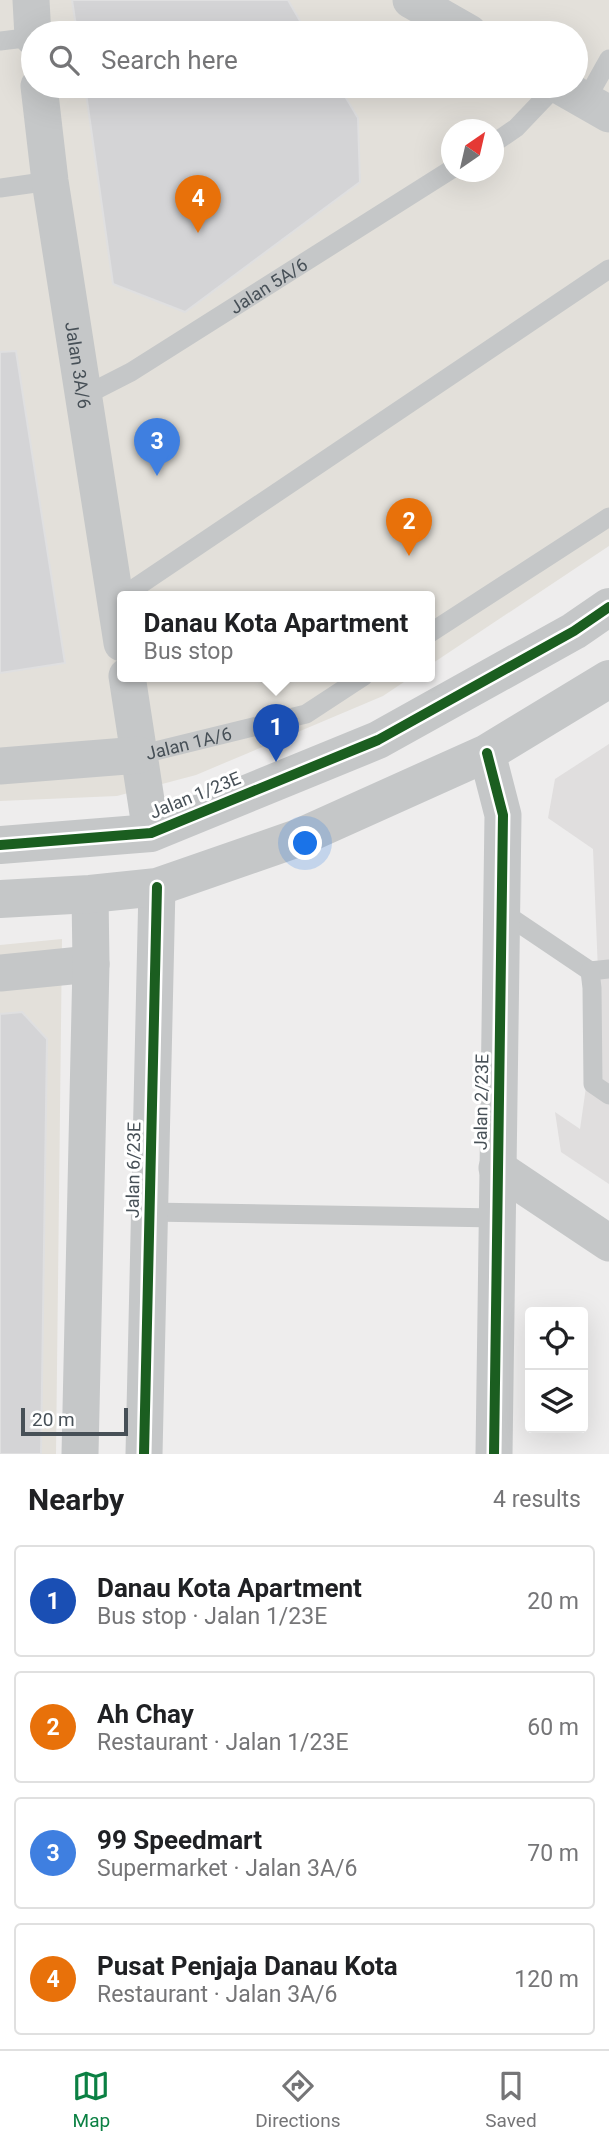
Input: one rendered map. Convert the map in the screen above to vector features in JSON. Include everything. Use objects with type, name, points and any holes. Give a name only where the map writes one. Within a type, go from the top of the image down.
[{"type":"street","points":[[31,0],[32,21]]},
{"type":"street","points":[[411,0],[448,21]]},
{"type":"street","name":"Jalan 3A/6","points":[[40,98],[50,181],[84,396],[119,591]]},
{"type":"street","name":"Jalan 1/23E","points":[[0,845],[151,832],[378,740],[574,631],[609,607]]},
{"type":"street","points":[[0,899],[157,887],[298,838],[487,753],[609,679]]},
{"type":"street","points":[[128,682],[151,832]]},
{"type":"street","name":"Jalan 2/23E","points":[[487,753],[503,815],[495,1454]]},
{"type":"street","name":"Jalan 1A/6","points":[[0,766],[139,755]]},
{"type":"street","name":"Jalan 6/23E","points":[[144,1454],[157,887]]},
{"type":"street","points":[[80,1454],[91,964],[90,894]]},
{"type":"street","points":[[0,973],[91,964]]},
{"type":"street","points":[[497,1168],[609,1243]]},
{"type":"lane","points":[[0,41],[21,38]]},
{"type":"lane","points":[[588,84],[609,59]]},
{"type":"lane","points":[[504,136],[574,98]]},
{"type":"lane","name":"Jalan 5A/6","points":[[84,396],[131,372],[441,176]]},
{"type":"lane","points":[[0,188],[50,181]]},
{"type":"lane","points":[[130,591],[609,269]]},
{"type":"lane","points":[[435,630],[609,517]]},
{"type":"lane","name":"Jalan 1A/6","points":[[139,755],[306,714],[355,682]]},
{"type":"lane","points":[[501,911],[597,976],[609,999]]},
{"type":"lane","points":[[597,976],[593,1084],[609,1095]]},
{"type":"lane","points":[[149,1212],[497,1218]]},
{"type":"shaded area","points":[[0,0],[609,0],[609,546],[435,662],[435,591],[117,591],[117,682],[404,682],[383,696],[196,775],[117,796],[0,801]]},
{"type":"shaded area","points":[[609,744],[609,1184],[561,1152],[555,1112],[580,1129],[599,996],[593,849],[548,818],[555,779]]},
{"type":"shaded area","points":[[62,939],[56,1454],[0,1454],[0,945]]},
{"type":"building","points":[[72,0],[288,0],[300,21],[75,21]]},
{"type":"building","points":[[87,98],[346,98],[358,118],[360,182],[185,312],[113,284]]},
{"type":"building","points":[[16,351],[65,663],[0,673],[0,352]]},
{"type":"building","points":[[22,1012],[47,1039],[41,1454],[0,1454],[0,1014]]},
{"type":"cycle path","points":[[0,845],[151,833],[378,740],[574,631],[609,607]]},
{"type":"cycle path","points":[[487,753],[503,815],[494,1454]]},
{"type":"cycle path","points":[[144,1454],[157,887]]},
{"type":"place","name":"Pusat Penjaja Danau Kota","points":[[198,233]]},
{"type":"place","name":"99 Speedmart","points":[[157,476]]},
{"type":"place","name":"Ah Chay","points":[[409,556]]},
{"type":"place","name":"Danau Kota Apartment","points":[[276,762]]}]
